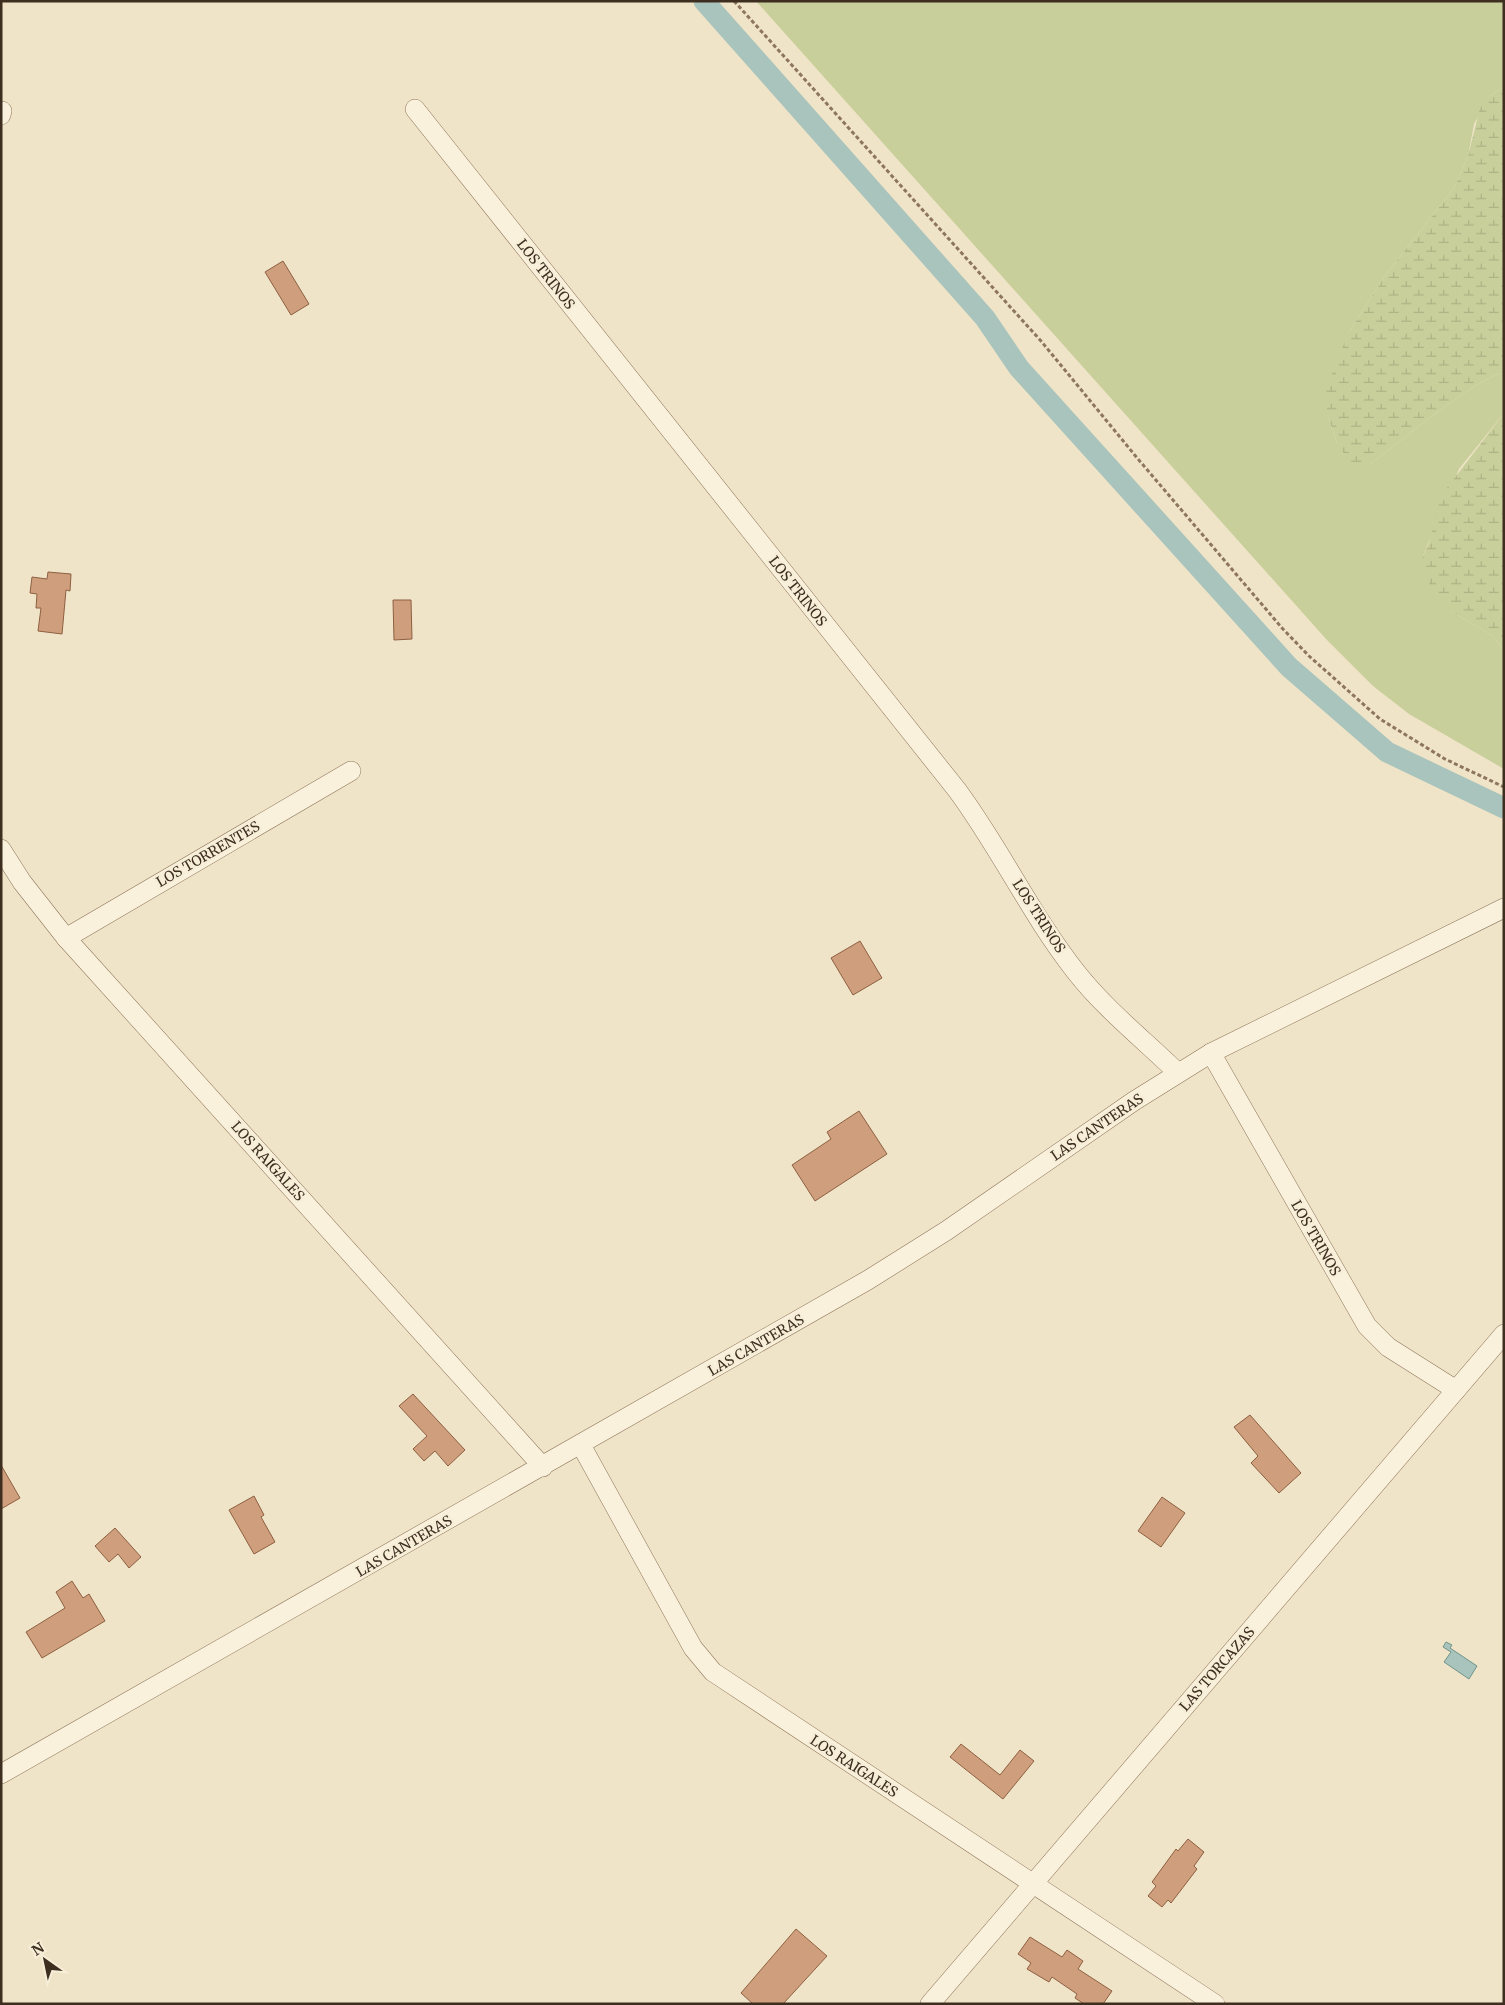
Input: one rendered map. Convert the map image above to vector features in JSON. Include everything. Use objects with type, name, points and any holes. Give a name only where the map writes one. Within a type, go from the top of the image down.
[{"type":"street","name":"LOS TRINOS","points":[[415,109],[956,790],[992,840],[1063,955],[1081,978],[1100,999],[1178,1073]]},
{"type":"street","name":"LOS TORRENTES","points":[[66,938],[351,771]]},
{"type":"street","name":"LOS RAIGALES","points":[[1,849],[22,882],[66,938],[543,1467]]},
{"type":"street","name":"LAS CANTERAS","points":[[1,1774],[543,1467],[905,1257],[1134,1101],[1211,1053],[1504,908]]},
{"type":"street","name":"LOS TRINOS","points":[[1211,1053],[1367,1326],[1388,1347],[1456,1390]]},
{"type":"street","name":"LAS TORCAZAS","points":[[930,2004],[1504,1334]]},
{"type":"street","name":"LOS RAIGALES","points":[[581,1445],[693,1648],[713,1672],[1215,2004]]},
{"type":"path","points":[[734,1],[1041,341],[1144,466],[1282,628],[1309,656],[1380,719],[1446,759],[1504,787]]},
{"type":"green space","points":[[756,1],[1504,1],[1504,87],[1490,96],[1474,124],[1468,156],[1454,188],[1384,277],[1349,332],[1328,417],[1337,443],[1368,466],[1457,398],[1492,377],[1504,373],[1504,413],[1459,469],[1423,556],[1452,612],[1493,636],[1504,650],[1504,769],[1409,714],[1373,686],[1326,639]]},
{"type":"green space","points":[[1504,87],[1504,373],[1492,377],[1457,398],[1368,466],[1354,469],[1337,443],[1328,417],[1325,390],[1349,332],[1384,277],[1454,188],[1468,156],[1480,108],[1490,96]]},
{"type":"green space","points":[[1504,413],[1504,650],[1493,636],[1452,612],[1439,600],[1422,571],[1423,556],[1429,543],[1440,497]]},
{"type":"water","points":[[1446,1642],[1452,1645],[1450,1648],[1477,1666],[1469,1679],[1444,1662],[1451,1652],[1443,1647]]},
{"type":"building","points":[[283,261],[309,304],[291,315],[265,272]]},
{"type":"building","points":[[48,572],[71,574],[70,591],[66,590],[62,634],[38,631],[41,608],[36,608],[37,594],[30,593],[32,577],[47,579]]},
{"type":"building","points":[[393,600],[411,600],[412,639],[394,640]]},
{"type":"building","points":[[860,941],[882,978],[853,995],[831,958]]},
{"type":"building","points":[[859,1111],[887,1154],[815,1201],[792,1165],[831,1139],[827,1132]]},
{"type":"building","points":[[413,1394],[465,1450],[448,1466],[435,1451],[424,1461],[413,1449],[427,1436],[399,1406]]},
{"type":"building","points":[[1250,1415],[1301,1473],[1279,1493],[1251,1463],[1258,1456],[1234,1427]]},
{"type":"building","points":[[1,1465],[20,1498],[1,1509]]},
{"type":"building","points":[[254,1496],[264,1515],[261,1517],[275,1542],[254,1554],[229,1510]]},
{"type":"building","points":[[1162,1497],[1185,1513],[1161,1547],[1138,1531]]},
{"type":"building","points":[[115,1528],[141,1557],[129,1568],[118,1554],[109,1562],[95,1546]]},
{"type":"building","points":[[72,1581],[83,1598],[89,1594],[105,1621],[42,1658],[26,1632],[65,1608],[56,1592]]},
{"type":"building","points":[[961,1744],[1000,1775],[1020,1750],[1034,1761],[1003,1799],[950,1757]]},
{"type":"building","points":[[1188,1839],[1204,1852],[1194,1866],[1197,1869],[1181,1890],[1171,1903],[1168,1900],[1162,1907],[1148,1896],[1156,1886],[1152,1882],[1176,1849],[1178,1851]]},
{"type":"building","points":[[796,1929],[827,1956],[783,2004],[753,2004],[741,1993]]},
{"type":"building","points":[[1030,1937],[1062,1957],[1067,1950],[1083,1961],[1078,1969],[1112,1991],[1103,2004],[1084,2004],[1075,1998],[1077,1994],[1052,1977],[1049,1982],[1027,1969],[1031,1963],[1018,1954]]},
{"type":"waterway","points":[[704,1],[985,318],[1019,368],[1289,667],[1387,752],[1504,808]]}]
